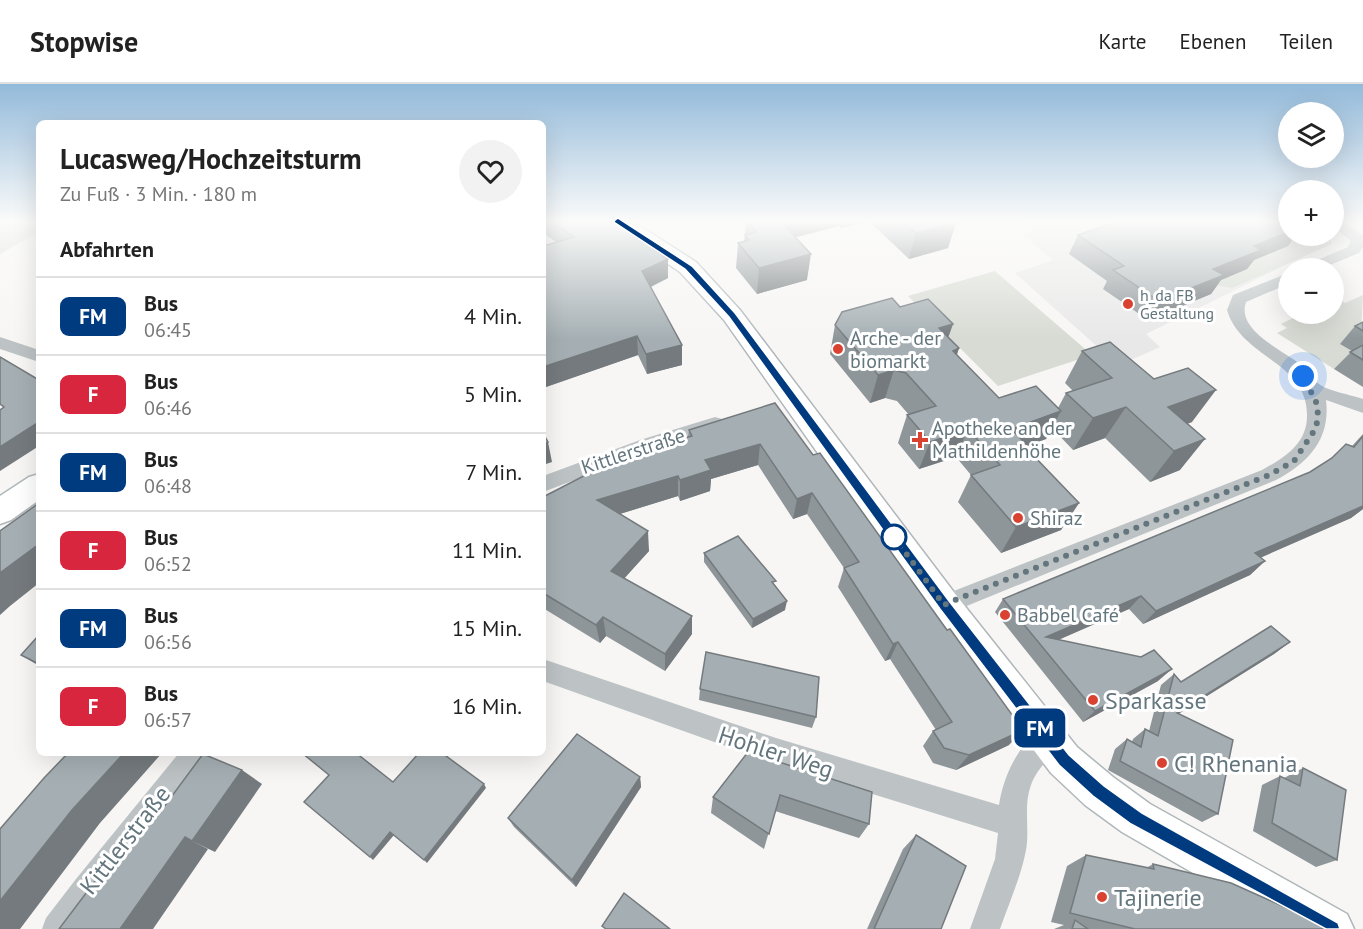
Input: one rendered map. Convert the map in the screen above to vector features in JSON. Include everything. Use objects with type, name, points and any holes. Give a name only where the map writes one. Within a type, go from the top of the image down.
[{"type":"main road","points":[[679,260],[701,279],[732,315],[785,404],[1064,760],[1099,791],[1136,818],[1332,929]]},
{"type":"main road","points":[[0,512],[36,487]]},
{"type":"street","points":[[944,605],[1269,475],[1294,461],[1309,442],[1318,416],[1317,404],[1310,388],[1292,366],[1241,327],[1235,315],[1239,299],[1278,282]]},
{"type":"street","points":[[0,343],[36,355]]},
{"type":"street","points":[[1310,388],[1363,406]]},
{"type":"street","name":"Kittlerstraße","points":[[546,483],[648,445],[733,419]]},
{"type":"street","name":"Hohler Weg","points":[[546,671],[673,718],[838,773],[1012,823]]},
{"type":"street","points":[[985,929],[1011,850],[1012,813],[1020,773],[1032,755],[1048,739]]},
{"type":"street","name":"Kittlerstraße","points":[[57,929],[86,889],[194,756]]},
{"type":"shaded area","points":[[1052,260],[1278,260],[1278,269],[1146,334],[1160,347],[1131,360],[1109,357],[1015,273]]},
{"type":"shaded area","points":[[1249,260],[1278,260],[1278,268],[1232,288],[1211,284]]},
{"type":"shaded area","points":[[995,271],[1092,355],[998,386],[908,296]]},
{"type":"shaded area","points":[[1363,295],[1360,356],[1334,369],[1277,333],[1287,328],[1281,324],[1344,324],[1345,303]]},
{"type":"building","points":[[546,260],[665,260],[642,271],[682,345],[646,354],[637,336],[546,366]]},
{"type":"building","points":[[753,260],[787,260],[759,268]]},
{"type":"building","points":[[1116,260],[1235,260],[1213,269],[1224,275],[1159,301],[1113,270],[1124,266]]},
{"type":"building","points":[[892,298],[900,307],[928,299],[953,324],[939,328],[959,348],[953,351],[999,398],[1036,386],[1061,411],[1011,429],[1079,503],[1016,527],[971,475],[1000,465],[968,429],[930,442],[907,415],[936,406],[906,373],[894,370],[878,375],[835,325],[842,312]]},
{"type":"building","points":[[1363,322],[1363,331],[1355,326]]},
{"type":"building","points":[[1110,342],[1154,379],[1188,368],[1216,390],[1168,407],[1205,439],[1174,451],[1126,407],[1093,418],[1066,393],[1112,378],[1082,351]]},
{"type":"building","points":[[1363,345],[1363,360],[1350,352]]},
{"type":"building","points":[[0,357],[36,378],[36,424],[0,447],[0,410],[4,407],[0,404]]},
{"type":"building","points":[[775,403],[813,455],[820,453],[947,630],[950,629],[1023,730],[969,755],[944,748],[933,731],[952,722],[898,642],[893,644],[844,568],[859,562],[812,493],[797,499],[760,444],[705,460],[711,470],[680,480],[678,476],[597,500],[648,531],[611,571],[692,616],[665,654],[603,617],[596,625],[546,595],[546,495],[603,466],[663,448],[662,444],[692,436],[689,430]]},
{"type":"building","points":[[1363,436],[1363,506],[1255,553],[1265,561],[1156,611],[1141,596],[1046,637],[1141,657],[1154,650],[1172,669],[1095,711],[1003,599],[1310,472],[1332,458],[1346,444],[1354,447]]},
{"type":"building","points":[[36,505],[36,546],[0,573],[0,531]]},
{"type":"building","points":[[738,536],[776,581],[772,582],[787,601],[753,619],[704,553]]},
{"type":"building","points":[[1271,626],[1290,642],[1177,713],[1233,740],[1218,814],[1120,761],[1127,739],[1141,747],[1145,729],[1158,736],[1174,674],[1181,682]]},
{"type":"building","points":[[36,638],[36,662],[21,655]]},
{"type":"building","points":[[706,652],[819,677],[816,717],[700,689]]},
{"type":"building","points":[[577,734],[640,777],[572,880],[508,818]]},
{"type":"building","points":[[748,752],[872,792],[869,824],[780,795],[769,834],[713,797]]},
{"type":"building","points":[[65,756],[121,756],[72,810],[0,901],[0,829]]},
{"type":"building","points":[[202,756],[208,756],[242,770],[192,841],[185,837],[120,929],[59,929],[142,819],[152,823]]},
{"type":"building","points":[[306,756],[360,756],[393,782],[416,756],[446,756],[484,784],[424,860],[390,832],[370,857],[304,802],[329,775]]},
{"type":"building","points":[[1303,768],[1346,790],[1337,860],[1272,823],[1280,776],[1300,786]]},
{"type":"building","points":[[916,835],[966,866],[941,929],[874,929]]},
{"type":"building","points":[[1086,855],[1154,869],[1153,864],[1231,883],[1307,917],[1327,929],[1135,929],[1070,913]]},
{"type":"building","points":[[624,893],[670,929],[606,929],[602,926]]},
{"type":"building","points":[[1075,920],[1088,929],[1072,929]]},
{"type":"bus line","name":"FM","points":[[679,260],[701,279],[732,315],[944,605],[1064,760],[1099,791],[1136,818],[1332,929]]},
{"type":"place","name":"h_da FB Gestaltung","points":[[1128,304]]},
{"type":"place","name":"Arche - der biomarkt","points":[[838,349]]},
{"type":"place","name":"Apotheke an der Mathildenhöhe","points":[[920,440]]},
{"type":"place","name":"Shiraz","points":[[1018,518]]},
{"type":"place","name":"Babbel Café","points":[[1005,615]]},
{"type":"place","name":"Sparkasse","points":[[1093,700]]},
{"type":"place","name":"C! Rhenania","points":[[1162,763]]},
{"type":"place","name":"Tajinerie","points":[[1102,897]]},
{"type":"route","points":[[894,537],[944,605],[1269,475],[1294,461],[1309,442],[1316,428],[1318,416],[1314,396],[1303,376]]}]
